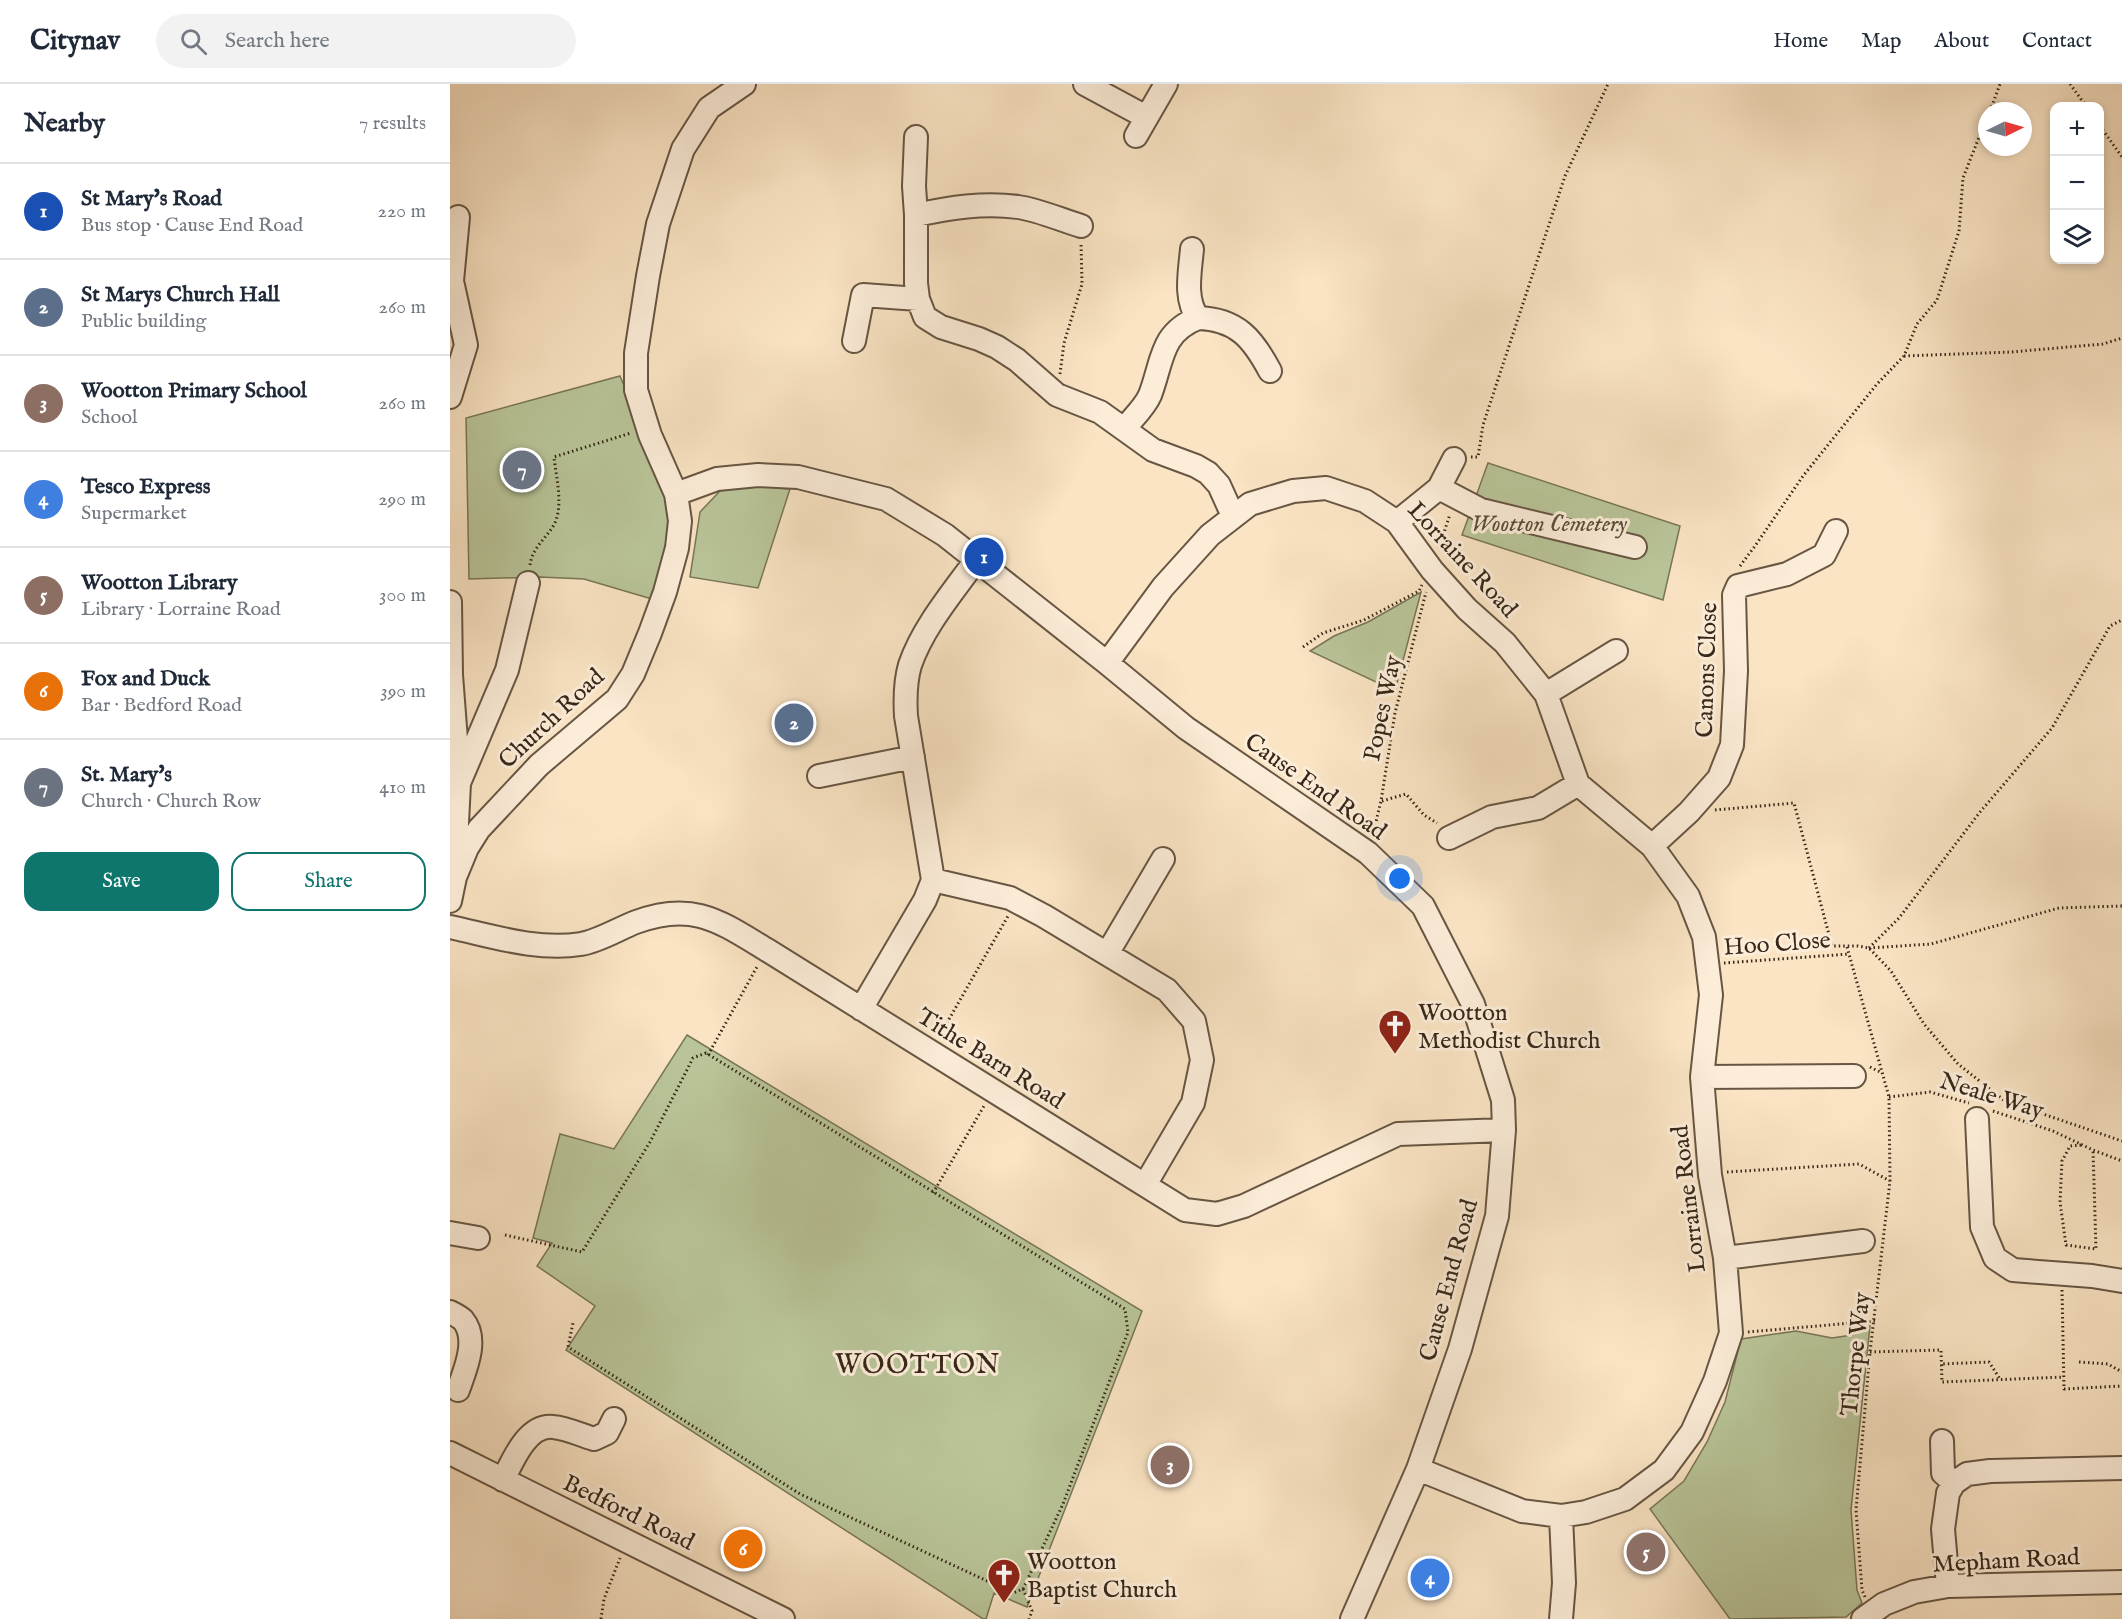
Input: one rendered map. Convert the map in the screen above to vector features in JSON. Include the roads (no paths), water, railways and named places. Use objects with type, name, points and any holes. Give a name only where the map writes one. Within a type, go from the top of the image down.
[{"type":"street","name":"Church Road","points":[[450,901],[455,877],[467,848],[479,829],[538,765],[617,699],[633,674],[665,592],[677,548],[680,521],[676,494],[648,428],[636,390],[636,353],[658,224],[683,149],[709,108],[744,84]]},
{"type":"street","points":[[1085,84],[1141,126],[1163,91]]},
{"type":"street","points":[[916,137],[914,186],[918,299],[926,317],[941,327],[997,347],[1017,360],[1057,395],[1100,412],[1153,450],[1196,465],[1208,473],[1219,485],[1233,516]]},
{"type":"street","points":[[916,215],[943,209],[982,206],[1019,207],[1081,226]]},
{"type":"street","points":[[450,397],[466,345],[452,281],[458,217]]},
{"type":"street","points":[[1192,249],[1189,295],[1193,311],[1198,318]]},
{"type":"street","points":[[854,341],[863,295],[918,299]]},
{"type":"street","points":[[1124,429],[1149,398],[1162,353],[1172,334],[1186,323],[1198,318],[1213,318],[1232,324],[1258,349],[1270,371]]},
{"type":"street","points":[[1397,522],[1439,488],[1455,459]]},
{"type":"street","name":"Cause End Road","points":[[676,494],[717,479],[758,475],[798,477],[886,499],[945,535],[1186,728],[1368,853],[1423,906],[1473,1004],[1503,1100],[1504,1130],[1497,1216],[1460,1349],[1418,1470],[1352,1619]]},
{"type":"street","name":"Lorraine Road","points":[[1107,663],[1163,587],[1210,535],[1250,504],[1293,491],[1326,488],[1365,501],[1397,522],[1432,571],[1467,609],[1505,643],[1546,694],[1578,784],[1652,846],[1688,896],[1704,937],[1712,996],[1702,1077],[1710,1173],[1725,1258],[1731,1333],[1715,1381],[1692,1432],[1664,1470],[1625,1499],[1586,1512],[1561,1516],[1522,1511],[1418,1470]]},
{"type":"street","points":[[1439,488],[1481,510],[1635,547]]},
{"type":"street","name":"Canons Close","points":[[1652,846],[1689,812],[1719,778],[1732,745],[1736,671],[1734,595],[1729,582],[1787,574],[1824,555],[1836,531]]},
{"type":"street","points":[[861,1009],[925,900],[933,880],[906,716],[905,691],[910,665],[933,618],[976,560]]},
{"type":"street","points":[[454,783],[507,670],[528,583]]},
{"type":"street","points":[[450,602],[454,783],[458,815],[455,877]]},
{"type":"street","points":[[1546,694],[1616,651]]},
{"type":"street","points":[[819,776],[914,757]]},
{"type":"street","points":[[1448,836],[1492,817],[1538,808],[1578,784]]},
{"type":"street","points":[[458,815],[479,829]]},
{"type":"street","points":[[1107,954],[1163,859]]},
{"type":"street","points":[[933,880],[1016,901],[1167,990],[1194,1021],[1202,1060],[1193,1102],[1145,1185]]},
{"type":"street","name":"Tithe Barn Road","points":[[450,927],[541,946],[582,944],[638,921],[666,914],[688,913],[709,917],[767,950],[1185,1210],[1217,1214],[1244,1206],[1398,1134],[1504,1130]]},
{"type":"street","points":[[1702,1077],[1854,1076]]},
{"type":"street","points":[[1978,1110],[1982,1227],[1995,1258],[2013,1270],[2092,1276],[2122,1281]]},
{"type":"street","points":[[450,1233],[478,1238]]},
{"type":"street","points":[[1725,1258],[1863,1241]]},
{"type":"street","points":[[450,1312],[463,1320],[471,1341],[468,1362],[458,1390]]},
{"type":"street","points":[[503,1480],[522,1443],[536,1432],[551,1426],[594,1439],[607,1433],[614,1419]]},
{"type":"street","points":[[1942,1441],[1943,1473],[1954,1483]]},
{"type":"street","name":"Bedford Road","points":[[450,1452],[783,1619]]},
{"type":"street","points":[[1948,1586],[1943,1529],[1948,1494],[1954,1483],[1967,1474],[1990,1471],[2122,1468]]},
{"type":"street","points":[[1561,1516],[1564,1583],[1561,1619]]},
{"type":"street","name":"Mepham Road","points":[[1867,1616],[1884,1604],[1914,1592],[1948,1586],[2122,1582]]},
{"type":"place","name":"St. Mary's","points":[[522,470]]},
{"type":"place","name":"St Mary's Road","points":[[984,557]]},
{"type":"place","name":"St Marys Church Hall","points":[[794,723]]},
{"type":"place","name":"Wootton Methodist Church","points":[[1395,1055]]},
{"type":"place","name":"Wootton Primary School","points":[[1170,1465]]},
{"type":"place","name":"Fox and Duck","points":[[743,1549]]},
{"type":"place","name":"Wootton Library","points":[[1646,1552]]},
{"type":"place","name":"Tesco Express","points":[[1430,1578]]},
{"type":"place","name":"Wootton Baptist Church","points":[[1004,1604]]},
{"type":"district","name":"WOOTTON","points":[[918,1364]]},
{"type":"park label","name":"Wootton Cemetery","points":[[1549,523]]}]
